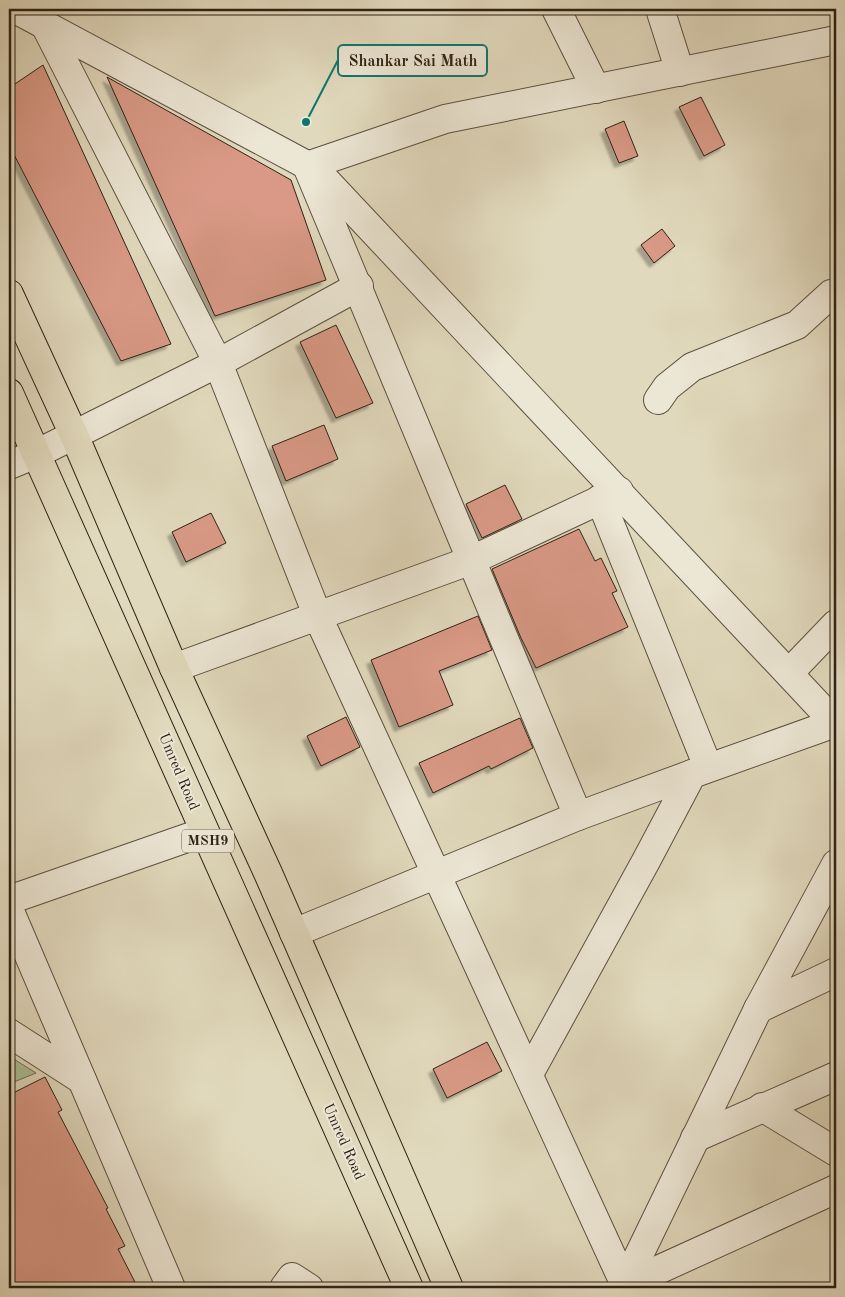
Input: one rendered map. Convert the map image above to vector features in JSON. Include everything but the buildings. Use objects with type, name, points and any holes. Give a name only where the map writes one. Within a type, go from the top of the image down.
[{"type":"main road","points":[[9,294],[74,435],[174,668],[294,934],[449,1288]]},
{"type":"main road","name":"Umred Road","points":[[9,393],[409,1288]]},
{"type":"street","points":[[15,9],[316,170],[402,263],[609,495],[789,674],[836,724],[700,770],[578,816],[294,934]]},
{"type":"street","points":[[556,9],[596,89]]},
{"type":"street","points":[[660,9],[680,72]]},
{"type":"street","points":[[44,23],[218,363],[318,617],[529,1074],[624,1286]]},
{"type":"street","points":[[307,166],[445,120],[836,40]]},
{"type":"street","points":[[307,166],[359,286],[578,816]]},
{"type":"street","points":[[9,465],[36,454],[218,363],[359,286]]},
{"type":"street","points":[[658,400],[667,387],[692,367],[797,325],[831,294],[836,298]]},
{"type":"street","points":[[174,668],[472,560],[609,495]]},
{"type":"street","points":[[529,1074],[646,861],[700,770],[609,495]]},
{"type":"street","points":[[789,674],[836,624]]},
{"type":"street","points":[[9,900],[204,832]]},
{"type":"street","points":[[624,1286],[758,1009],[836,864]]},
{"type":"street","points":[[9,909],[171,1288]]},
{"type":"street","points":[[758,1009],[836,972]]},
{"type":"street","points":[[9,1033],[82,1080]]},
{"type":"street","points":[[695,1138],[836,1076]]},
{"type":"street","points":[[762,1107],[836,1152]]},
{"type":"street","points":[[624,1286],[836,1189]]},
{"type":"street","points":[[284,1288],[292,1276],[309,1288]]},
{"type":"green space","points":[[9,1056],[36,1073],[9,1084]]},
{"type":"place","name":"Shankar Sai Math","points":[[306,122]]}]
